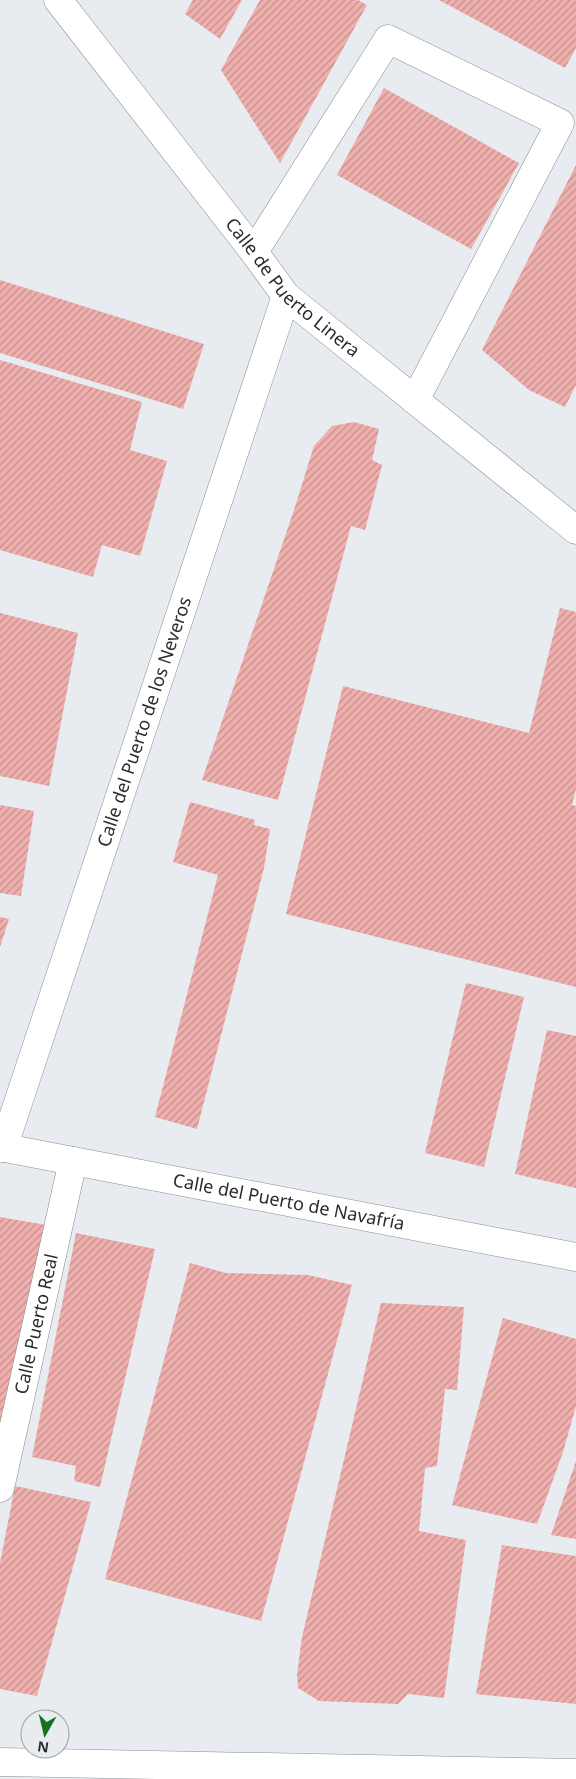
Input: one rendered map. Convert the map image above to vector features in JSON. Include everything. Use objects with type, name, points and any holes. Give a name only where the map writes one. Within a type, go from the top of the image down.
[{"type":"street","name":"Calle de Puerto Linera","points":[[58,0],[286,296],[576,530]]},
{"type":"street","points":[[254,252],[388,39],[560,123],[415,400]]},
{"type":"street","name":"Calle del Puerto de los Neveros","points":[[1,1147],[286,296]]},
{"type":"street","name":"Calle del Puerto de Navafría","points":[[1,1147],[576,1257]]},
{"type":"street","name":"Calle Puerto Real","points":[[0,1488],[73,1161]]},
{"type":"street","points":[[0,1762],[576,1773]]},
{"type":"building","points":[[193,0],[242,0],[220,39],[185,14]]},
{"type":"building","points":[[260,0],[358,0],[367,5],[280,163],[221,70]]},
{"type":"building","points":[[439,0],[576,0],[576,48],[565,68]]},
{"type":"building","points":[[384,88],[519,163],[471,249],[337,175]]},
{"type":"building","points":[[576,165],[576,385],[565,407],[529,390],[482,350]]},
{"type":"building","points":[[0,280],[204,344],[183,409],[0,353]]},
{"type":"building","points":[[0,360],[142,402],[130,450],[167,461],[140,556],[102,545],[93,577],[0,550]]},
{"type":"building","points":[[354,422],[379,429],[372,460],[382,465],[365,530],[351,526],[278,800],[202,780],[314,446],[332,426]]},
{"type":"building","points":[[560,608],[576,612],[576,789],[572,805],[576,806],[576,987],[286,914],[343,686],[529,733]]},
{"type":"building","points":[[0,613],[78,633],[49,786],[0,776]]},
{"type":"building","points":[[190,802],[255,820],[254,825],[270,829],[264,868],[197,1129],[155,1117],[218,875],[173,862]]},
{"type":"building","points":[[0,805],[34,811],[21,896],[0,893]]},
{"type":"building","points":[[0,917],[9,919],[0,947]]},
{"type":"building","points":[[466,983],[524,997],[484,1167],[425,1153]]},
{"type":"building","points":[[547,1030],[576,1036],[576,1188],[515,1174]]},
{"type":"building","points":[[0,1217],[46,1225],[1,1422],[0,1422]]},
{"type":"building","points":[[76,1233],[155,1249],[100,1487],[74,1481],[76,1466],[32,1457]]},
{"type":"building","points":[[190,1263],[226,1273],[308,1275],[352,1285],[261,1621],[105,1579]]},
{"type":"building","points":[[381,1303],[464,1307],[457,1390],[445,1389],[437,1466],[425,1468],[419,1531],[466,1540],[444,1698],[408,1694],[398,1704],[319,1701],[298,1688],[297,1675],[302,1637]]},
{"type":"building","points":[[503,1318],[576,1339],[576,1406],[563,1452],[537,1524],[452,1505]]},
{"type":"building","points":[[576,1461],[576,1539],[551,1535]]},
{"type":"building","points":[[15,1486],[91,1502],[37,1696],[0,1689],[0,1563]]},
{"type":"building","points":[[502,1545],[576,1556],[576,1704],[476,1694]]}]
